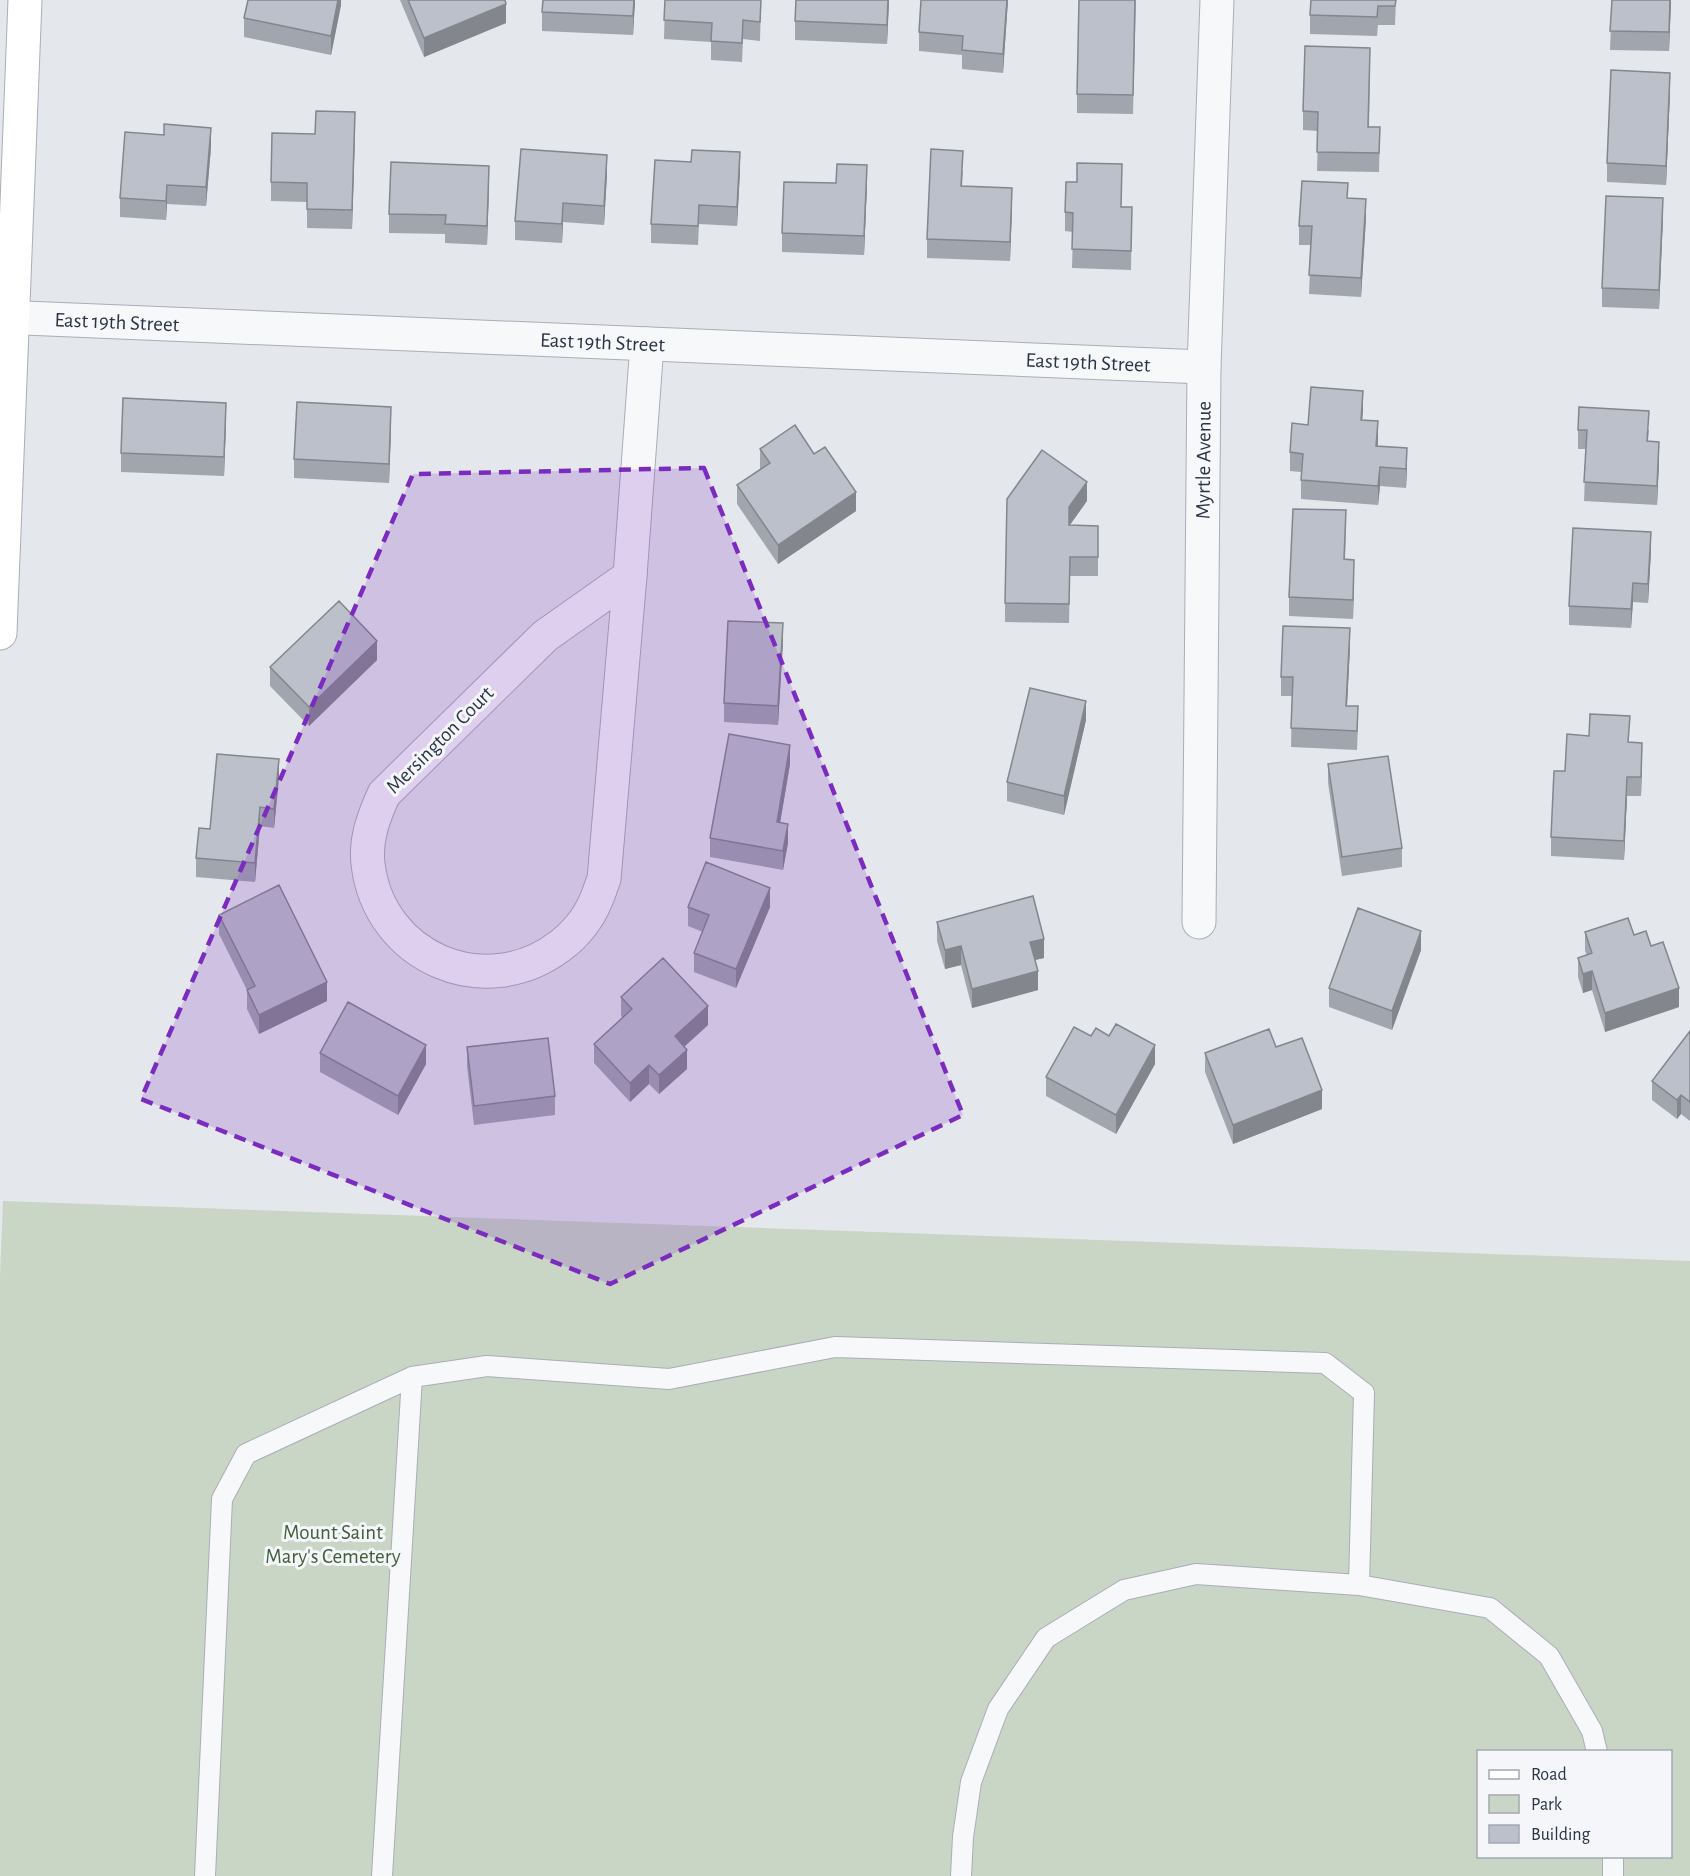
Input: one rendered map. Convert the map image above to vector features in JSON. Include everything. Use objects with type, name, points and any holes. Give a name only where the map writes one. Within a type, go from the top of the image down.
[{"type":"main road","points":[[0,633],[6,317],[25,0]]},
{"type":"street","name":"Myrtle Avenue","points":[[1199,922],[1204,367],[1217,0]]},
{"type":"street","name":"East 19th Street","points":[[6,317],[1204,367]]},
{"type":"street","name":"Mersington Court","points":[[630,576],[545,636],[384,794],[374,815],[369,838],[368,862],[372,886],[381,908],[394,928],[411,945],[430,958],[453,967],[477,972],[502,971],[526,966],[548,956],[567,941],[584,923],[596,902],[604,871],[630,576],[647,344]]},
{"type":"lane","points":[[205,1876],[222,1499],[246,1454],[412,1377],[487,1366],[669,1379],[835,1347],[1324,1363],[1364,1393],[1359,1585]]},
{"type":"lane","points":[[382,1876],[412,1377]]},
{"type":"lane","points":[[962,1876],[963,1837],[971,1782],[998,1709],[1046,1638],[1124,1590],[1196,1574],[1359,1585],[1490,1608],[1549,1656],[1592,1731],[1596,1750]]},
{"type":"lane","points":[[1613,1858],[1613,1876]]},
{"type":"highlighted area","points":[[704,468],[963,1115],[610,1284],[141,1099],[413,474]]},
{"type":"green space","name":"Mount Saint Mary's Cemetery","points":[[3,1201],[1690,1261],[1690,1876],[0,1876],[0,1276]]},
{"type":"building","points":[[248,0],[338,0],[331,36],[244,18]]},
{"type":"building","points":[[408,0],[505,0],[506,4],[424,38]]},
{"type":"building","points":[[543,0],[634,0],[633,16],[542,12]]},
{"type":"building","points":[[665,0],[761,0],[760,22],[743,20],[742,43],[711,41],[712,23],[664,20]]},
{"type":"building","points":[[796,0],[888,0],[887,25],[795,21]]},
{"type":"building","points":[[921,0],[1007,0],[1003,54],[962,50],[963,36],[919,32]]},
{"type":"building","points":[[1079,0],[1135,0],[1133,95],[1077,94]]},
{"type":"building","points":[[1311,0],[1396,0],[1395,6],[1378,6],[1377,17],[1310,15]]},
{"type":"building","points":[[1612,0],[1670,0],[1669,32],[1610,31]]},
{"type":"building","points":[[1305,46],[1370,48],[1368,127],[1380,127],[1379,153],[1317,152],[1318,112],[1303,111]]},
{"type":"building","points":[[1611,70],[1670,73],[1666,166],[1607,163]]},
{"type":"building","points":[[316,111],[355,112],[352,210],[307,209],[307,183],[271,182],[272,133],[315,134]]},
{"type":"building","points":[[164,124],[211,128],[206,187],[167,185],[166,201],[120,198],[125,132],[164,135]]},
{"type":"building","points":[[521,149],[607,155],[604,206],[563,203],[562,224],[515,221]]},
{"type":"building","points":[[931,149],[963,151],[961,186],[1012,188],[1010,242],[927,239]]},
{"type":"building","points":[[692,150],[740,152],[737,207],[699,205],[698,226],[651,224],[655,160],[691,162]]},
{"type":"building","points":[[391,162],[489,166],[487,226],[445,224],[446,215],[389,214]]},
{"type":"building","points":[[1077,163],[1122,164],[1121,207],[1132,207],[1131,251],[1072,249],[1073,213],[1065,212],[1066,182],[1077,182]]},
{"type":"building","points":[[837,164],[867,165],[864,236],[782,233],[784,182],[836,183]]},
{"type":"building","points":[[1302,181],[1348,183],[1347,198],[1366,199],[1361,278],[1309,275],[1312,226],[1299,226]]},
{"type":"building","points":[[1606,196],[1663,198],[1659,290],[1602,288]]},
{"type":"building","points":[[1311,387],[1363,391],[1361,420],[1378,421],[1376,446],[1407,448],[1406,469],[1380,467],[1378,486],[1301,480],[1303,454],[1290,452],[1292,423],[1308,425]]},
{"type":"building","points":[[123,398],[226,403],[224,457],[121,453]]},
{"type":"building","points":[[297,402],[391,407],[389,464],[294,459]]},
{"type":"building","points":[[1579,407],[1649,411],[1647,441],[1659,442],[1657,486],[1584,482],[1587,430],[1578,430]]},
{"type":"building","points":[[795,425],[814,454],[825,447],[856,492],[778,545],[737,485],[770,463],[760,449]]},
{"type":"building","points":[[1042,450],[1087,482],[1069,507],[1069,525],[1098,526],[1098,557],[1070,557],[1069,604],[1005,603],[1007,499]]},
{"type":"building","points":[[1293,509],[1346,510],[1344,559],[1354,560],[1353,600],[1289,597]]},
{"type":"building","points":[[1573,528],[1651,532],[1648,584],[1633,583],[1631,609],[1569,606]]},
{"type":"building","points":[[339,601],[377,641],[309,707],[270,667]]},
{"type":"building","points":[[728,621],[783,623],[778,706],[724,703]]},
{"type":"building","points":[[1283,626],[1350,628],[1346,706],[1358,706],[1357,731],[1291,728],[1293,677],[1281,677]]},
{"type":"building","points":[[1030,688],[1086,701],[1064,796],[1007,782]]},
{"type":"building","points":[[1590,714],[1630,716],[1628,742],[1642,743],[1641,777],[1627,777],[1624,841],[1551,837],[1554,771],[1565,771],[1567,734],[1589,736]]},
{"type":"building","points":[[729,734],[790,745],[777,822],[788,824],[783,851],[710,838]]},
{"type":"building","points":[[217,754],[279,759],[274,809],[260,807],[255,863],[196,858],[199,828],[210,829]]},
{"type":"building","points":[[1388,756],[1402,848],[1342,857],[1328,764]]},
{"type":"building","points":[[706,862],[770,888],[736,969],[694,953],[709,915],[688,907]]},
{"type":"building","points":[[279,885],[327,982],[259,1015],[247,990],[255,986],[219,915]]},
{"type":"building","points":[[1033,896],[1044,939],[1030,942],[1038,971],[972,989],[961,946],[945,950],[937,922]]},
{"type":"building","points":[[1358,908],[1421,931],[1392,1011],[1329,988]]},
{"type":"building","points":[[1628,918],[1634,935],[1646,931],[1651,946],[1663,942],[1679,988],[1605,1013],[1592,971],[1583,974],[1578,958],[1592,953],[1585,932]]},
{"type":"building","points":[[663,958],[708,1006],[675,1036],[687,1050],[659,1075],[649,1065],[630,1083],[594,1044],[632,1009],[621,997]]},
{"type":"building","points":[[348,1002],[426,1045],[398,1096],[320,1053]]},
{"type":"building","points":[[1116,1024],[1155,1045],[1116,1115],[1046,1077],[1074,1027],[1091,1036],[1096,1028],[1109,1036]]},
{"type":"building","points":[[1269,1029],[1276,1047],[1302,1038],[1322,1090],[1233,1125],[1205,1053]]},
{"type":"building","points":[[1690,1031],[1690,1102],[1681,1095],[1677,1100],[1652,1081]]},
{"type":"building","points":[[548,1038],[555,1096],[474,1106],[467,1047]]}]
